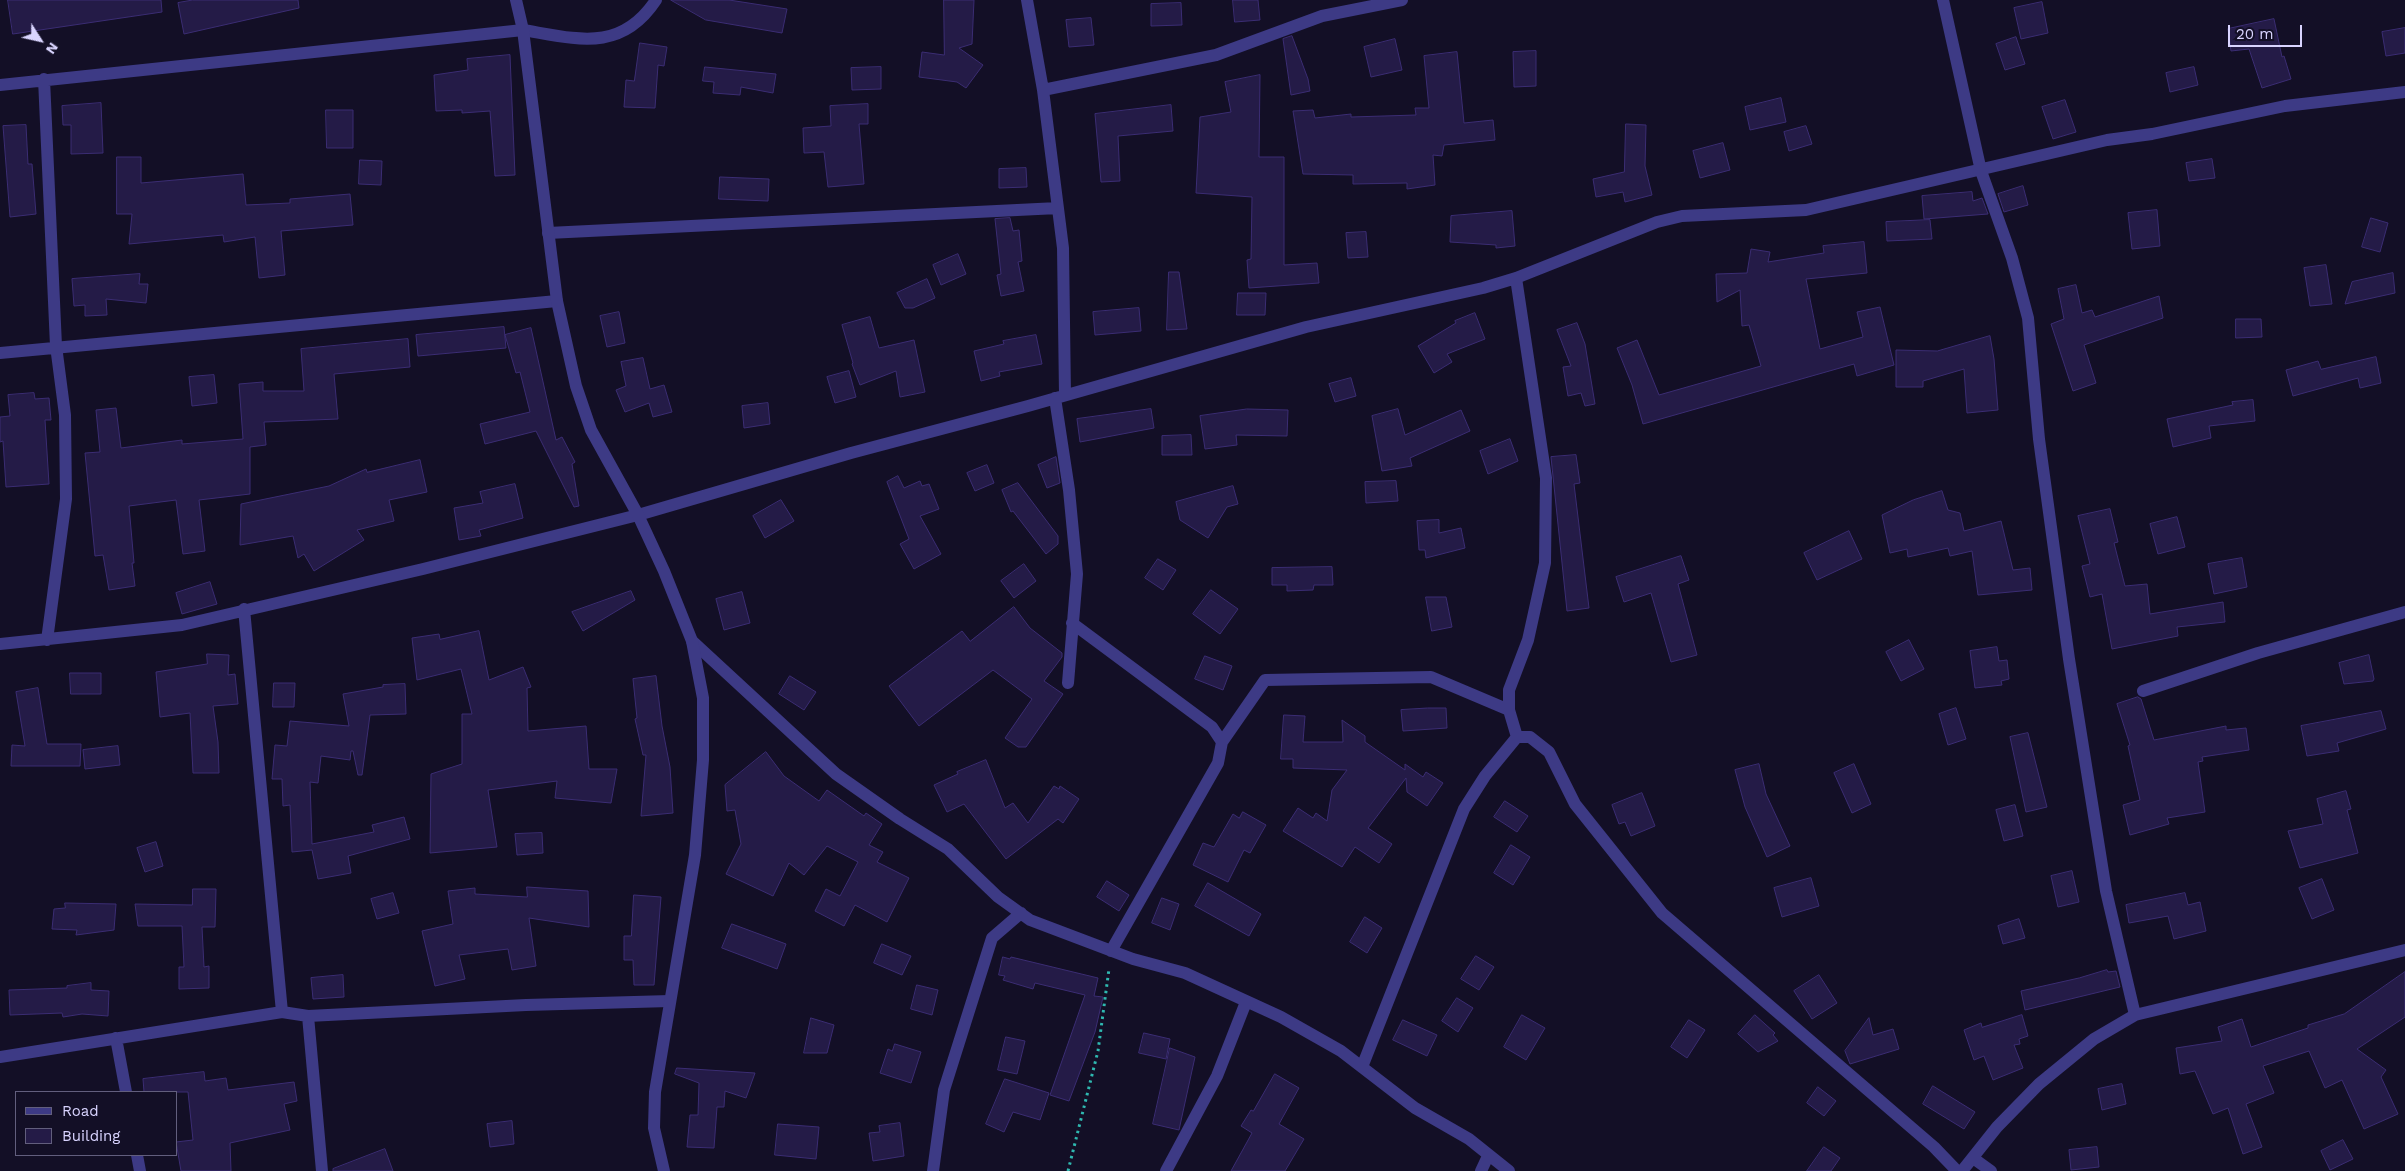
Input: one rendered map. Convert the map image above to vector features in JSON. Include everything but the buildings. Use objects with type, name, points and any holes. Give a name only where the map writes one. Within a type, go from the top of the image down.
[{"type":"street","points":[[516,0],[523,30],[557,301],[576,386],[591,430],[638,516],[664,571],[692,641],[703,698],[703,760],[695,855],[655,1092],[654,1128],[664,1171]]},
{"type":"street","points":[[0,85],[523,30],[563,36],[607,38],[638,24],[656,0]]},
{"type":"street","points":[[1027,0],[1043,90],[1063,248],[1060,397],[1077,574],[1068,683]]},
{"type":"street","points":[[1043,90],[1216,55],[1322,16],[1402,0]]},
{"type":"street","points":[[1943,0],[1981,171],[2012,258],[2028,318],[2038,438],[2069,659],[2106,891],[2135,1015]]},
{"type":"street","points":[[44,79],[56,346],[65,415],[66,499],[47,640]]},
{"type":"street","points":[[0,644],[182,624],[423,569],[638,516],[851,453],[1060,397],[1306,327],[1483,288],[1516,278],[1657,222],[1682,216],[1806,210],[1981,171],[2107,140],[2152,134],[2284,106],[2405,92]]},
{"type":"street","points":[[548,233],[1058,208]]},
{"type":"street","points":[[1516,278],[1546,478],[1545,563],[1528,640],[1509,690],[1509,710],[1517,738]]},
{"type":"street","points":[[0,353],[56,346],[557,301]]},
{"type":"street","points":[[244,609],[282,1012]]},
{"type":"street","points":[[2143,691],[2258,653],[2405,612]]},
{"type":"street","points":[[1072,623],[1212,727],[1222,742]]},
{"type":"street","points":[[692,641],[836,774],[900,819],[948,849],[998,897],[1030,920],[1111,951],[1185,973],[1281,1017],[1341,1051],[1415,1108],[1469,1139],[1509,1171]]},
{"type":"street","points":[[1111,951],[1218,762],[1222,742],[1265,680],[1431,677],[1509,710]]},
{"type":"street","points":[[1362,1067],[1464,809],[1485,776],[1517,738],[1530,737],[1549,752],[1575,804],[1662,913],[1934,1147],[1957,1171]]},
{"type":"street","points":[[932,1171],[944,1090],[992,938],[1021,914]]},
{"type":"street","points":[[1962,1171],[1997,1127],[2039,1084],[2094,1039],[2135,1015],[2405,950]]},
{"type":"street","points":[[0,1058],[282,1012],[308,1016],[526,1005],[670,1001]]},
{"type":"street","points":[[1166,1171],[1217,1076],[1246,1002]]},
{"type":"street","points":[[308,1016],[322,1171]]},
{"type":"street","points":[[116,1038],[126,1091]]},
{"type":"street","points":[[137,1156],[140,1171]]},
{"type":"street","points":[[1481,1171],[1488,1156]]},
{"type":"street","points":[[1973,1158],[1991,1171]]},
{"type":"path","points":[[1068,1171],[1098,1051],[1111,951]]}]
